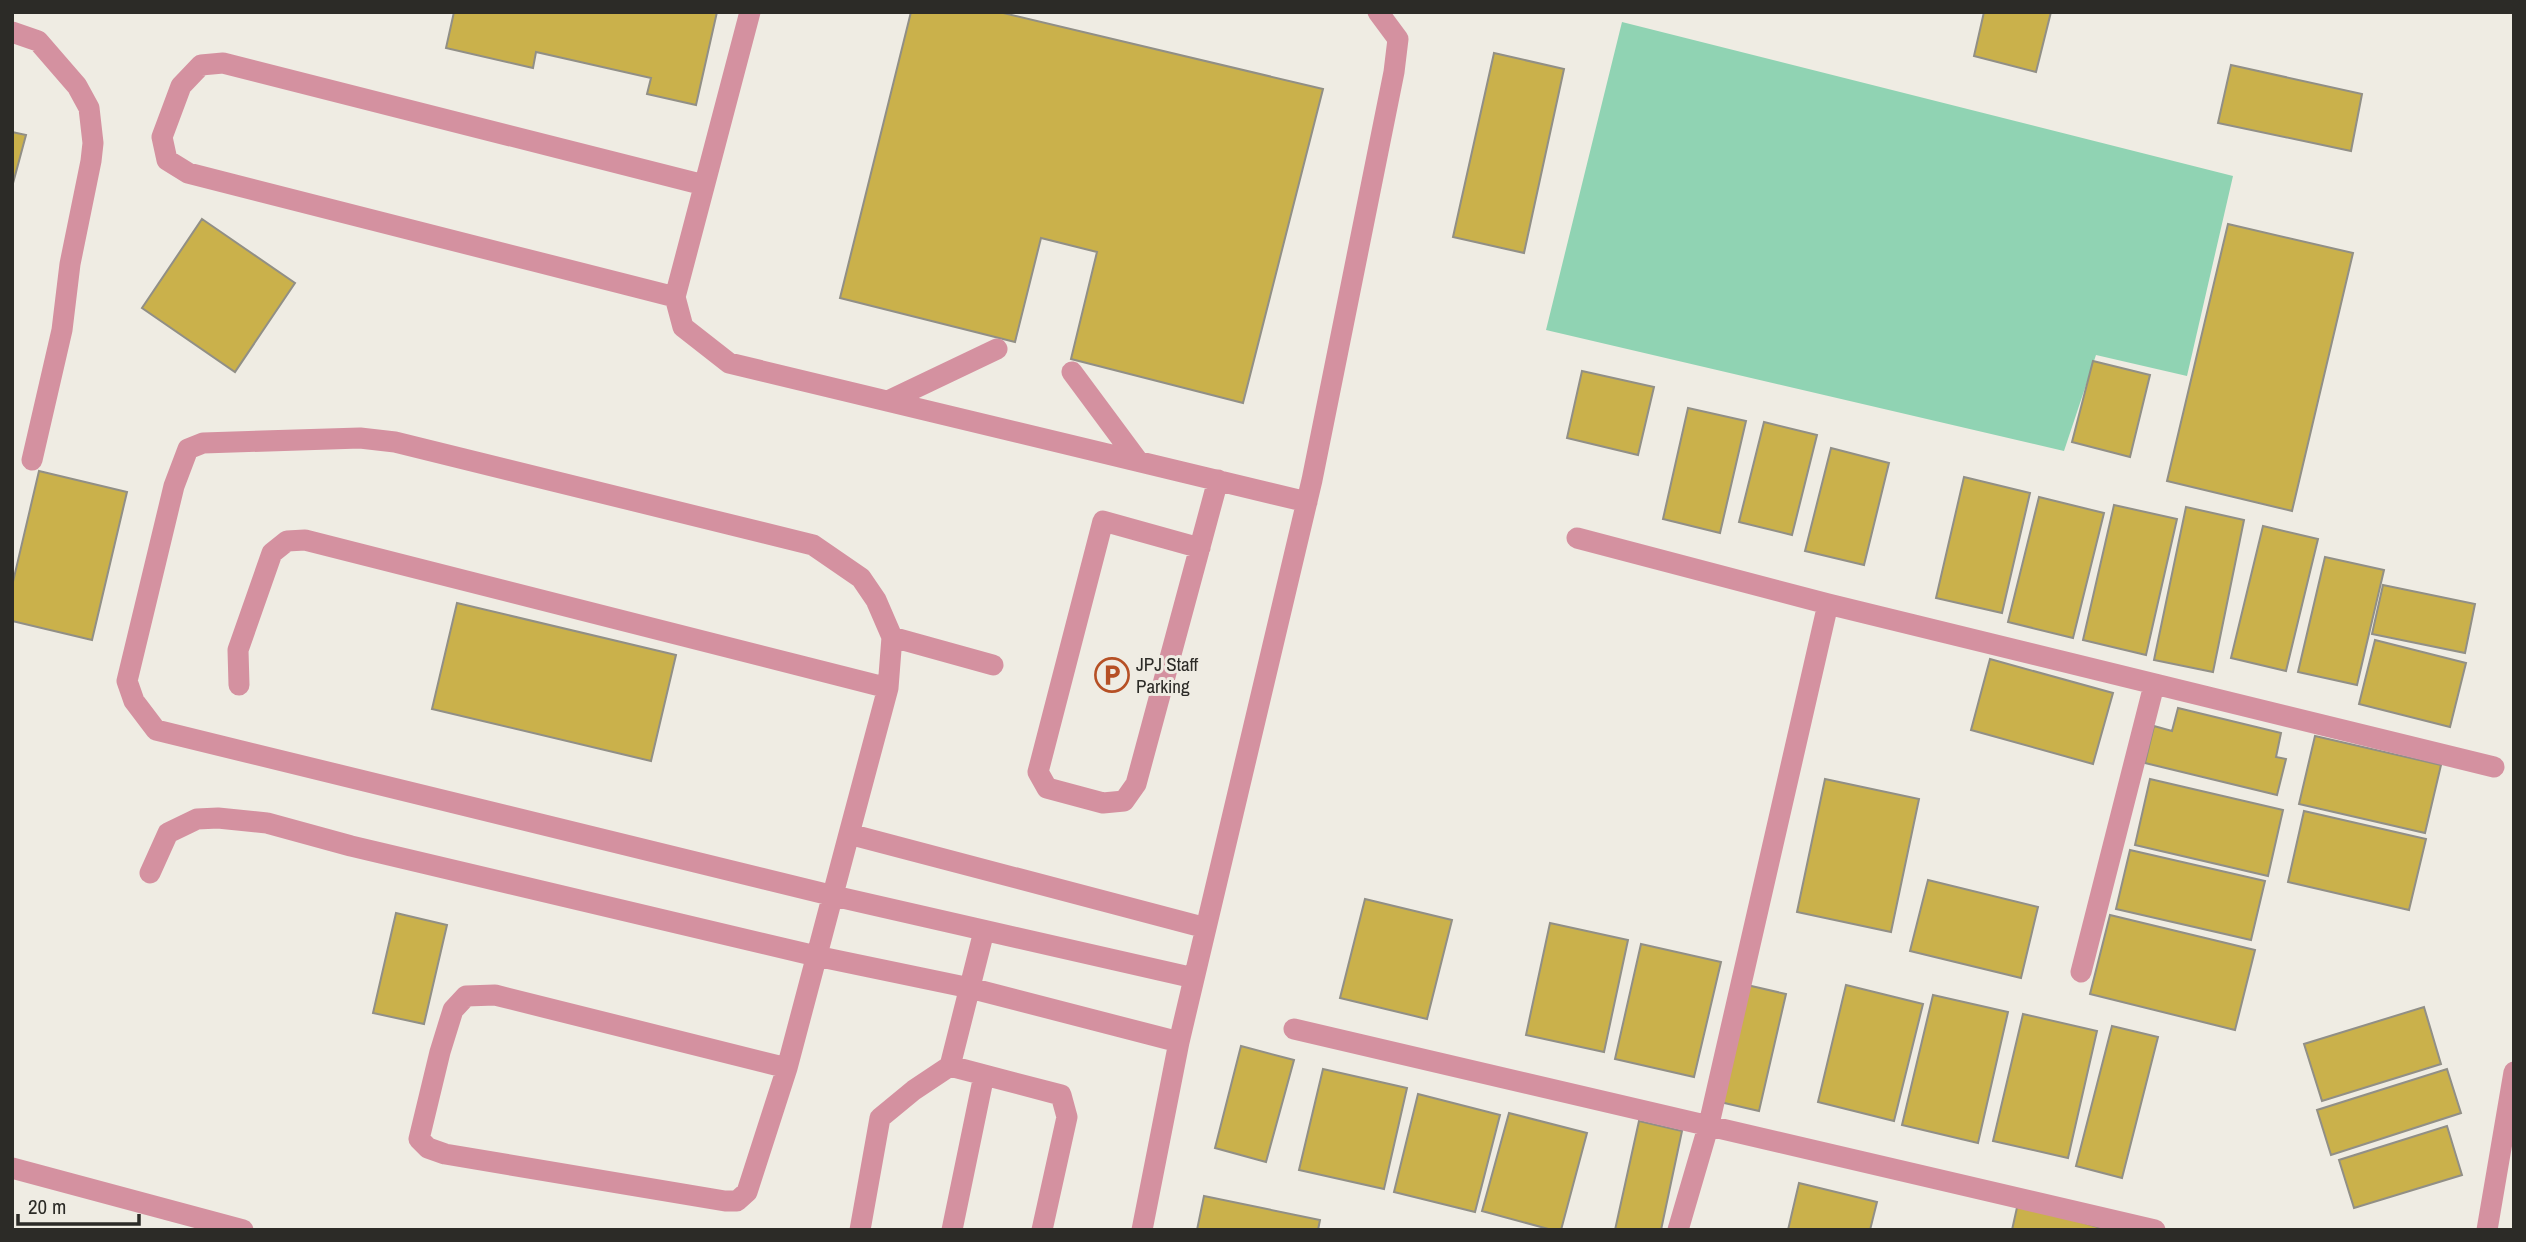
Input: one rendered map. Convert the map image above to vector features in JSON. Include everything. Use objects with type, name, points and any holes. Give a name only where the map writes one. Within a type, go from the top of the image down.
[{"type":"street","points":[[750,12],[675,298],[683,327],[729,363],[1307,502]]},
{"type":"street","points":[[1142,1230],[1179,1042],[1307,502],[1394,72],[1398,39],[1378,12]]},
{"type":"street","points":[[12,32],[38,41],[77,86],[89,108],[93,143],[70,264],[62,330],[32,460]]},
{"type":"street","points":[[675,298],[188,173],[167,160],[162,137],[181,86],[201,65],[223,63],[704,185]]},
{"type":"street","points":[[888,401],[997,349]]},
{"type":"street","points":[[1072,372],[1138,461]]},
{"type":"street","points":[[787,1068],[495,995],[466,996],[453,1010],[419,1139],[428,1148],[445,1154],[712,1198],[737,1201],[747,1192],[787,1068],[834,897],[888,688],[892,637],[876,600],[861,578],[813,545],[396,442],[360,438],[229,442],[203,443],[188,449],[174,486],[127,681],[134,701],[156,730],[834,897],[1194,978]]},
{"type":"street","points":[[1200,548],[1102,521],[1038,772],[1047,788],[1103,803],[1124,801],[1136,784],[1200,548],[1218,480]]},
{"type":"street","points":[[1577,538],[1828,604],[2494,767]]},
{"type":"street","points":[[239,685],[238,650],[272,553],[287,541],[305,540],[888,688]]},
{"type":"street","points":[[1678,1230],[1709,1124],[1828,604]]},
{"type":"street","points":[[892,637],[993,665]]},
{"type":"street","points":[[2081,972],[2154,685]]},
{"type":"street","points":[[150,873],[168,833],[197,819],[218,818],[267,823],[351,846],[816,956],[970,988],[1179,1042]]},
{"type":"street","points":[[849,834],[1206,928]]},
{"type":"street","points":[[860,1230],[880,1118],[914,1090],[950,1066],[984,931]]},
{"type":"street","points":[[1294,1029],[2155,1230]]},
{"type":"street","points":[[950,1066],[1061,1095],[1067,1117],[1042,1230]]},
{"type":"street","points":[[2487,1230],[2514,1072]]},
{"type":"street","points":[[951,1230],[984,1075]]},
{"type":"street","points":[[12,1168],[243,1230]]},
{"type":"green space","points":[[1622,22],[2233,176],[2187,376],[2096,355],[2064,451],[1546,330]]},
{"type":"building","points":[[454,12],[717,12],[696,105],[647,94],[651,78],[536,52],[533,68],[446,48]]},
{"type":"building","points":[[911,12],[999,12],[1323,89],[1243,403],[1071,359],[1097,252],[1041,238],[1015,342],[840,298]]},
{"type":"building","points":[[1984,12],[2051,12],[2036,72],[1974,56]]},
{"type":"building","points":[[1494,53],[1564,69],[1524,253],[1453,237]]},
{"type":"building","points":[[2231,65],[2362,94],[2351,151],[2218,123]]},
{"type":"building","points":[[12,132],[26,135],[12,187]]},
{"type":"building","points":[[202,219],[295,283],[235,372],[142,308]]},
{"type":"building","points":[[2228,224],[2353,253],[2292,511],[2167,481]]},
{"type":"building","points":[[2093,361],[2150,375],[2130,457],[2072,442]]},
{"type":"building","points":[[1582,371],[1654,387],[1638,455],[1567,438]]},
{"type":"building","points":[[1688,408],[1746,421],[1720,533],[1663,519]]},
{"type":"building","points":[[1764,422],[1817,435],[1792,535],[1739,522]]},
{"type":"building","points":[[1831,448],[1889,463],[1864,565],[1805,551]]},
{"type":"building","points":[[39,471],[127,492],[92,640],[12,621],[12,586]]},
{"type":"building","points":[[1964,477],[2030,493],[2002,613],[1936,598]]},
{"type":"building","points":[[2039,497],[2104,513],[2073,638],[2008,622]]},
{"type":"building","points":[[2114,505],[2177,519],[2146,655],[2083,640]]},
{"type":"building","points":[[2186,507],[2244,520],[2213,672],[2154,660]]},
{"type":"building","points":[[2263,526],[2318,539],[2286,671],[2231,658]]},
{"type":"building","points":[[2325,557],[2384,570],[2357,685],[2298,672]]},
{"type":"building","points":[[2383,585],[2475,604],[2465,653],[2372,634]]},
{"type":"building","points":[[457,603],[676,655],[651,761],[432,709]]},
{"type":"building","points":[[2375,640],[2466,663],[2450,727],[2359,704]]},
{"type":"building","points":[[1990,659],[2113,693],[2093,764],[1971,730]]},
{"type":"building","points":[[2178,708],[2281,733],[2276,757],[2286,759],[2277,795],[2145,763],[2154,726],[2172,731]]},
{"type":"building","points":[[2315,736],[2441,765],[2425,833],[2299,804]]},
{"type":"building","points":[[1825,779],[1919,799],[1891,932],[1797,912]]},
{"type":"building","points":[[2150,779],[2283,810],[2268,876],[2135,845]]},
{"type":"building","points":[[2304,811],[2426,839],[2409,910],[2288,882]]},
{"type":"building","points":[[2130,850],[2265,881],[2251,940],[2116,909]]},
{"type":"building","points":[[1928,880],[2038,907],[2021,978],[1910,951]]},
{"type":"building","points":[[1365,899],[1452,920],[1427,1019],[1340,998]]},
{"type":"building","points":[[396,913],[447,925],[424,1024],[373,1013]]},
{"type":"building","points":[[2110,915],[2255,950],[2235,1030],[2090,994]]},
{"type":"building","points":[[1550,923],[1628,940],[1604,1052],[1526,1035]]},
{"type":"building","points":[[1641,944],[1721,962],[1694,1077],[1615,1059]]},
{"type":"building","points":[[1747,985],[1786,994],[1759,1111],[1720,1102]]},
{"type":"building","points":[[1846,985],[1923,1004],[1894,1121],[1818,1102]]},
{"type":"building","points":[[1933,995],[2008,1012],[1978,1143],[1902,1125]]},
{"type":"building","points":[[2424,1007],[2441,1064],[2322,1101],[2304,1044]]},
{"type":"building","points":[[2023,1014],[2097,1031],[2068,1158],[1993,1141]]},
{"type":"building","points":[[2112,1026],[2158,1037],[2122,1178],[2076,1166]]},
{"type":"building","points":[[1241,1046],[1294,1060],[1266,1162],[1215,1148]]},
{"type":"building","points":[[1323,1069],[1407,1088],[1384,1189],[1299,1170]]},
{"type":"building","points":[[2447,1069],[2461,1113],[2331,1155],[2317,1110]]},
{"type":"building","points":[[1418,1094],[1500,1115],[1475,1212],[1394,1192]]},
{"type":"building","points":[[1509,1113],[1587,1133],[1561,1230],[1552,1230],[1482,1211]]},
{"type":"building","points":[[1639,1121],[1682,1131],[1661,1230],[1615,1230]]},
{"type":"building","points":[[2447,1126],[2462,1175],[2354,1208],[2339,1160]]},
{"type":"building","points":[[1799,1183],[1877,1202],[1870,1230],[1788,1230]]},
{"type":"building","points":[[1204,1196],[1320,1220],[1318,1230],[1197,1230]]},
{"type":"building","points":[[2018,1203],[2108,1230],[2012,1230]]},
{"type":"place","name":"JPJ Staff Parking","points":[[1112,675]]}]
